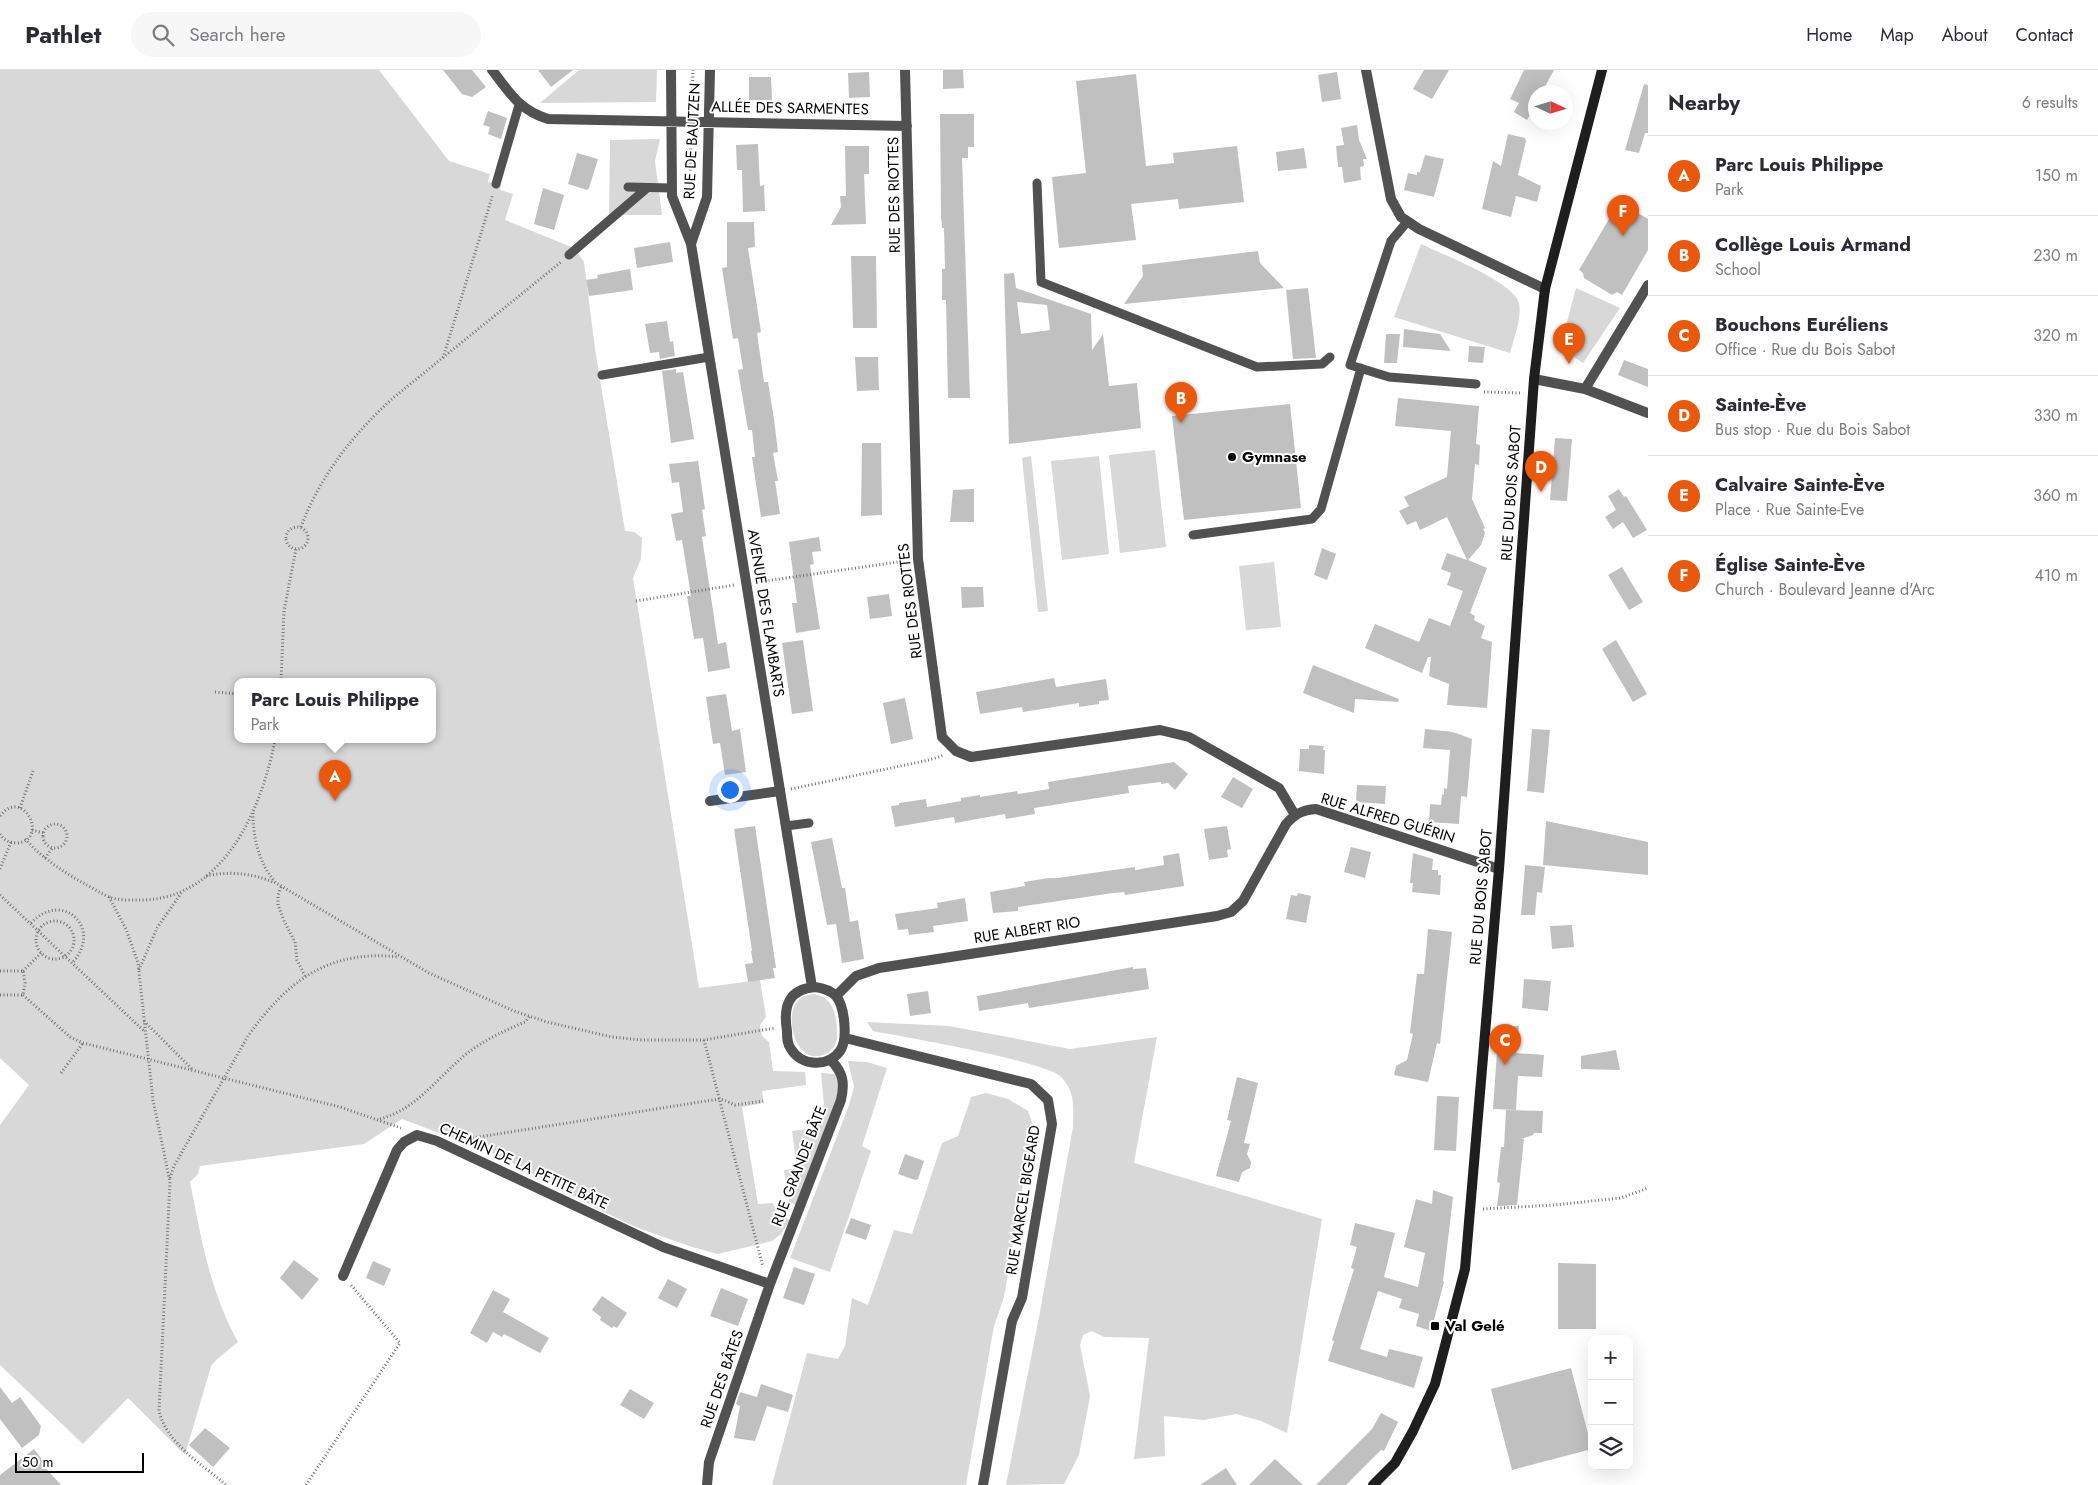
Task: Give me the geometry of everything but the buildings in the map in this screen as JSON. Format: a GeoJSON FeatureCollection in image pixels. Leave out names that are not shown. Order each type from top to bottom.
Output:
{"type":"FeatureCollection","features":[{"type":"Feature","properties":{"kind":"main road","name":"RUE DU BOIS SABOT"},"geometry":{"type":"LineString","coordinates":[[1373,1485],[1395,1462],[1413,1431],[1435,1384],[1465,1270],[1498,868],[1534,379],[1545,289],[1602,70]]}},
{"type":"Feature","properties":{"kind":"street"},"geometry":{"type":"LineString","coordinates":[[492,70],[519,105]]}},
{"type":"Feature","properties":{"kind":"street","name":"RUE DE BAUTZEN"},"geometry":{"type":"LineString","coordinates":[[671,70],[671,188],[672,196],[691,244]]}},
{"type":"Feature","properties":{"kind":"street","name":"RUE DE BAUTZEN"},"geometry":{"type":"LineString","coordinates":[[691,244],[707,196],[710,70]]}},
{"type":"Feature","properties":{"kind":"street","name":"RUE DES RIOTTES"},"geometry":{"type":"LineString","coordinates":[[905,70],[918,559],[942,737],[956,751]]}},
{"type":"Feature","properties":{"kind":"street"},"geometry":{"type":"LineString","coordinates":[[1366,70],[1387,183],[1394,206],[1407,222],[1545,289]]}},
{"type":"Feature","properties":{"kind":"street","name":"ALLÉE DES SARMENTES"},"geometry":{"type":"LineString","coordinates":[[519,105],[538,116],[548,119],[907,126]]}},
{"type":"Feature","properties":{"kind":"street","name":"AVENUE DES FLAMBARTS"},"geometry":{"type":"LineString","coordinates":[[691,244],[812,987]]}},
{"type":"Feature","properties":{"kind":"street"},"geometry":{"type":"LineString","coordinates":[[1585,389],[1648,285]]}},
{"type":"Feature","properties":{"kind":"street"},"geometry":{"type":"LineString","coordinates":[[1534,379],[1585,389],[1648,413]]}},
{"type":"Feature","properties":{"kind":"street"},"geometry":{"type":"LineString","coordinates":[[956,751],[972,757],[1160,730],[1189,737],[1280,788],[1295,815]]}},
{"type":"Feature","properties":{"kind":"street"},"geometry":{"type":"LineString","coordinates":[[710,801],[780,791]]}},
{"type":"Feature","properties":{"kind":"street","name":"RUE ALFRED GUÉRIN"},"geometry":{"type":"LineString","coordinates":[[1295,815],[1304,810],[1316,809],[1498,868]]}},
{"type":"Feature","properties":{"kind":"street","name":"RUE ALBERT RIO"},"geometry":{"type":"LineString","coordinates":[[836,996],[856,976],[879,968],[1217,916],[1231,912],[1242,900],[1286,824],[1295,815]]}},
{"type":"Feature","properties":{"kind":"street"},"geometry":{"type":"LineString","coordinates":[[812,987],[826,989],[836,996],[841,1007],[845,1038],[841,1050],[831,1060],[825,1062],[813,1063],[795,1055],[789,1045],[786,1026],[785,1009],[790,999],[799,991],[812,987]]}},
{"type":"Feature","properties":{"kind":"street","name":"RUE MARCEL BIGEARD"},"geometry":{"type":"LineString","coordinates":[[845,1038],[1031,1084],[1048,1100],[1052,1124],[1051,1134],[1022,1298],[1012,1321],[983,1485]]}},
{"type":"Feature","properties":{"kind":"street","name":"RUE GRANDE BÂTE"},"geometry":{"type":"LineString","coordinates":[[770,1284],[841,1100],[843,1080],[839,1068],[831,1060]]}},
{"type":"Feature","properties":{"kind":"street","name":"CHEMIN DE LA PETITE BÂTE"},"geometry":{"type":"LineString","coordinates":[[343,1276],[397,1150],[404,1142],[417,1135],[438,1141],[663,1247],[770,1284]]}},
{"type":"Feature","properties":{"kind":"street","name":"RUE DES BÂTES"},"geometry":{"type":"LineString","coordinates":[[706,1485],[709,1462],[770,1284]]}},
{"type":"Feature","properties":{"kind":"lane"},"geometry":{"type":"LineString","coordinates":[[496,184],[519,105]]}},
{"type":"Feature","properties":{"kind":"lane"},"geometry":{"type":"LineString","coordinates":[[1037,183],[1041,282],[1257,367],[1322,364],[1330,357]]}},
{"type":"Feature","properties":{"kind":"lane"},"geometry":{"type":"LineString","coordinates":[[628,187],[671,188]]}},
{"type":"Feature","properties":{"kind":"lane"},"geometry":{"type":"LineString","coordinates":[[569,256],[647,188]]}},
{"type":"Feature","properties":{"kind":"lane"},"geometry":{"type":"LineString","coordinates":[[1407,222],[1391,241],[1350,365],[1390,377],[1476,384]]}},
{"type":"Feature","properties":{"kind":"lane"},"geometry":{"type":"LineString","coordinates":[[602,375],[709,357]]}},
{"type":"Feature","properties":{"kind":"lane"},"geometry":{"type":"LineString","coordinates":[[1193,535],[1312,519],[1317,516],[1322,509],[1361,368]]}},
{"type":"Feature","properties":{"kind":"lane"},"geometry":{"type":"LineString","coordinates":[[786,826],[809,823]]}},
{"type":"Feature","properties":{"kind":"path"},"geometry":{"type":"LineString","coordinates":[[441,361],[448,347],[496,184]]}},
{"type":"Feature","properties":{"kind":"path"},"geometry":{"type":"LineString","coordinates":[[301,527],[319,486],[356,435],[393,398],[441,361],[519,294],[569,256]]}},
{"type":"Feature","properties":{"kind":"path"},"geometry":{"type":"LineString","coordinates":[[1476,384],[1483,392],[1533,393]]}},
{"type":"Feature","properties":{"kind":"path"},"geometry":{"type":"LineString","coordinates":[[293,527],[301,527],[308,534],[308,541],[303,547],[296,549],[290,546],[286,536],[293,527]]}},
{"type":"Feature","properties":{"kind":"path"},"geometry":{"type":"LineString","coordinates":[[281,678],[284,611],[296,549]]}},
{"type":"Feature","properties":{"kind":"path"},"geometry":{"type":"LineString","coordinates":[[636,601],[918,559]]}},
{"type":"Feature","properties":{"kind":"path"},"geometry":{"type":"LineString","coordinates":[[216,692],[234,694]]}},
{"type":"Feature","properties":{"kind":"path"},"geometry":{"type":"LineString","coordinates":[[25,839],[45,858],[69,875],[109,897],[147,900],[172,896],[182,892],[205,876],[226,855],[239,838],[253,813],[273,743]]}},
{"type":"Feature","properties":{"kind":"path"},"geometry":{"type":"LineString","coordinates":[[780,791],[929,760],[956,751]]}},
{"type":"Feature","properties":{"kind":"path"},"geometry":{"type":"LineString","coordinates":[[20,809],[33,771]]}},
{"type":"Feature","properties":{"kind":"path"},"geometry":{"type":"LineString","coordinates":[[0,834],[5,840],[20,842],[32,830],[30,816],[20,809],[8,809],[1,813]]}},
{"type":"Feature","properties":{"kind":"path"},"geometry":{"type":"LineString","coordinates":[[253,813],[258,851],[268,872],[281,887],[400,957],[465,990],[530,1016],[612,1037],[642,1040],[704,1040],[786,1026]]}},
{"type":"Feature","properties":{"kind":"path"},"geometry":{"type":"LineString","coordinates":[[44,832],[51,825],[59,825],[65,829],[67,836],[65,843],[53,848],[45,858]]}},
{"type":"Feature","properties":{"kind":"path"},"geometry":{"type":"LineString","coordinates":[[32,830],[44,832]]}},
{"type":"Feature","properties":{"kind":"path"},"geometry":{"type":"LineString","coordinates":[[44,832],[46,842],[53,848]]}},
{"type":"Feature","properties":{"kind":"path"},"geometry":{"type":"LineString","coordinates":[[0,869],[11,842]]}},
{"type":"Feature","properties":{"kind":"path"},"geometry":{"type":"LineString","coordinates":[[205,876],[244,874],[276,883]]}},
{"type":"Feature","properties":{"kind":"path"},"geometry":{"type":"LineString","coordinates":[[281,887],[278,895],[278,905],[295,942],[297,960],[305,976]]}},
{"type":"Feature","properties":{"kind":"path"},"geometry":{"type":"LineString","coordinates":[[139,970],[157,928],[182,892]]}},
{"type":"Feature","properties":{"kind":"path"},"geometry":{"type":"LineString","coordinates":[[0,895],[39,930],[145,1033]]}},
{"type":"Feature","properties":{"kind":"path"},"geometry":{"type":"LineString","coordinates":[[109,897],[126,928],[139,970],[148,1059],[170,1182]]}},
{"type":"Feature","properties":{"kind":"path"},"geometry":{"type":"LineString","coordinates":[[31,923],[43,912],[51,910],[63,910],[74,916],[83,928],[85,940],[81,952],[72,963]]}},
{"type":"Feature","properties":{"kind":"path"},"geometry":{"type":"LineString","coordinates":[[55,921],[67,925],[71,929],[74,941],[73,947],[66,956],[54,959],[41,953],[36,940],[39,930],[49,922],[55,921]]}},
{"type":"Feature","properties":{"kind":"path"},"geometry":{"type":"LineString","coordinates":[[0,971],[23,971],[41,953]]}},
{"type":"Feature","properties":{"kind":"path"},"geometry":{"type":"LineString","coordinates":[[226,1485],[173,1438],[165,1426],[159,1411],[170,1182],[174,1166],[248,1036],[261,1019],[305,976],[344,959],[374,955],[400,957]]}},
{"type":"Feature","properties":{"kind":"path"},"geometry":{"type":"LineString","coordinates":[[23,971],[25,983],[23,995]]}},
{"type":"Feature","properties":{"kind":"path"},"geometry":{"type":"LineString","coordinates":[[0,995],[23,995],[70,1037],[83,1043],[340,1107],[378,1119],[417,1135]]}},
{"type":"Feature","properties":{"kind":"path"},"geometry":{"type":"LineString","coordinates":[[378,1119],[397,1113],[412,1104],[474,1049],[525,1022],[530,1016]]}},
{"type":"Feature","properties":{"kind":"path"},"geometry":{"type":"LineString","coordinates":[[144,1020],[193,1070]]}},
{"type":"Feature","properties":{"kind":"path"},"geometry":{"type":"LineString","coordinates":[[704,1040],[759,1258],[770,1284]]}},
{"type":"Feature","properties":{"kind":"path"},"geometry":{"type":"LineString","coordinates":[[61,1073],[83,1043]]}},
{"type":"Feature","properties":{"kind":"path"},"geometry":{"type":"LineString","coordinates":[[460,1140],[719,1099],[735,1105],[763,1101]]}},
{"type":"Feature","properties":{"kind":"path"},"geometry":{"type":"LineString","coordinates":[[1470,1210],[1554,1205],[1621,1198],[1648,1188]]}},
{"type":"Feature","properties":{"kind":"path"},"geometry":{"type":"LineString","coordinates":[[306,1485],[400,1343],[343,1276]]}},
{"type":"Feature","properties":{"kind":"shaded area"},"geometry":{"type":"Polygon","coordinates":[[[0,70],[379,70],[449,161],[490,174],[488,182],[501,185],[500,190],[513,194],[505,220],[574,248],[584,262],[595,349],[625,531],[634,532],[642,538],[641,559],[633,578],[699,988],[760,980],[766,1017],[760,1025],[762,1036],[769,1042],[773,1071],[805,1072],[806,1085],[762,1091],[764,1103],[742,1107],[758,1204],[773,1203],[777,1213],[790,1220],[781,1234],[772,1241],[718,1254],[638,1228],[602,1211],[498,1155],[402,1119],[364,1144],[200,1166],[198,1174],[190,1182],[198,1223],[213,1284],[228,1323],[238,1342],[211,1366],[185,1455],[128,1398],[83,1444],[0,1365],[0,1125],[29,1085],[0,1058],[0,70]]]}},
{"type":"Feature","properties":{"kind":"shaded area"},"geometry":{"type":"Polygon","coordinates":[[[579,70],[657,70],[656,102],[540,103],[579,70]]]}},
{"type":"Feature","properties":{"kind":"shaded area"},"geometry":{"type":"Polygon","coordinates":[[[660,139],[655,161],[662,215],[609,215],[610,140],[660,139]]]}},
{"type":"Feature","properties":{"kind":"shaded area"},"geometry":{"type":"Polygon","coordinates":[[[1421,244],[1476,269],[1505,286],[1514,295],[1520,309],[1510,353],[1394,317],[1421,244]]]}},
{"type":"Feature","properties":{"kind":"shaded area"},"geometry":{"type":"Polygon","coordinates":[[[1576,288],[1620,308],[1583,363],[1560,348],[1576,288]]]}},
{"type":"Feature","properties":{"kind":"shaded area"},"geometry":{"type":"Polygon","coordinates":[[[1155,450],[1166,547],[1120,553],[1109,455],[1155,450]]]}},
{"type":"Feature","properties":{"kind":"shaded area"},"geometry":{"type":"Polygon","coordinates":[[[1031,456],[1048,611],[1038,612],[1022,458],[1031,456]]]}},
{"type":"Feature","properties":{"kind":"shaded area"},"geometry":{"type":"Polygon","coordinates":[[[1099,456],[1109,554],[1062,560],[1051,461],[1099,456]]]}},
{"type":"Feature","properties":{"kind":"shaded area"},"geometry":{"type":"Polygon","coordinates":[[[1274,562],[1281,627],[1246,630],[1239,566],[1274,562]]]}},
{"type":"Feature","properties":{"kind":"shaded area"},"geometry":{"type":"Polygon","coordinates":[[[812,994],[819,995],[829,1002],[835,1013],[837,1027],[837,1040],[834,1047],[827,1053],[816,1056],[807,1054],[799,1047],[794,1037],[792,1025],[792,1014],[795,1005],[801,998],[812,994]]]}},
{"type":"Feature","properties":{"kind":"shaded area"},"geometry":{"type":"Polygon","coordinates":[[[867,1022],[949,1026],[1070,1049],[1157,1037],[1134,1163],[1322,1219],[1287,1433],[1261,1421],[1236,1414],[1204,1420],[1164,1416],[1165,1456],[1134,1459],[1149,1338],[1104,1337],[1092,1331],[1083,1335],[1080,1345],[1090,1396],[1079,1455],[1064,1484],[1006,1485],[1040,1312],[1073,1127],[1071,1094],[1061,1077],[1050,1071],[1003,1057],[873,1031],[867,1022]]]}},
{"type":"Feature","properties":{"kind":"shaded area"},"geometry":{"type":"Polygon","coordinates":[[[848,1061],[867,1062],[887,1068],[862,1146],[871,1151],[830,1272],[790,1258],[848,1108],[854,1087],[848,1061]]]}},
{"type":"Feature","properties":{"kind":"shaded area"},"geometry":{"type":"Polygon","coordinates":[[[821,1073],[835,1074],[838,1081],[837,1097],[796,1205],[789,1202],[784,1170],[797,1168],[792,1131],[812,1128],[810,1114],[820,1112],[824,1105],[821,1073]]]}},
{"type":"Feature","properties":{"kind":"shaded area"},"geometry":{"type":"Polygon","coordinates":[[[986,1093],[1008,1099],[1028,1111],[1033,1125],[1004,1297],[994,1326],[966,1485],[772,1485],[807,1353],[838,1359],[845,1346],[852,1298],[868,1305],[894,1230],[912,1234],[942,1143],[958,1136],[971,1097],[986,1093]]]}},
{"type":"Feature","properties":{"kind":"place","name":"Église Sainte-Ève"},"geometry":{"type":"Point","coordinates":[1623,236]}},
{"type":"Feature","properties":{"kind":"place","name":"Calvaire Sainte-Ève"},"geometry":{"type":"Point","coordinates":[1569,364]}},
{"type":"Feature","properties":{"kind":"place","name":"Collège Louis Armand"},"geometry":{"type":"Point","coordinates":[1181,423]}},
{"type":"Feature","properties":{"kind":"place","name":"Gymnase"},"geometry":{"type":"Point","coordinates":[1232,457]}},
{"type":"Feature","properties":{"kind":"place","name":"Sainte-Ève"},"geometry":{"type":"Point","coordinates":[1541,492]}},
{"type":"Feature","properties":{"kind":"place","name":"Parc Louis Philippe"},"geometry":{"type":"Point","coordinates":[335,801]}},
{"type":"Feature","properties":{"kind":"place","name":"Bouchons Euréliens"},"geometry":{"type":"Point","coordinates":[1505,1065]}},
{"type":"Feature","properties":{"kind":"place","name":"Val Gelé"},"geometry":{"type":"Point","coordinates":[1435,1326]}}]}
